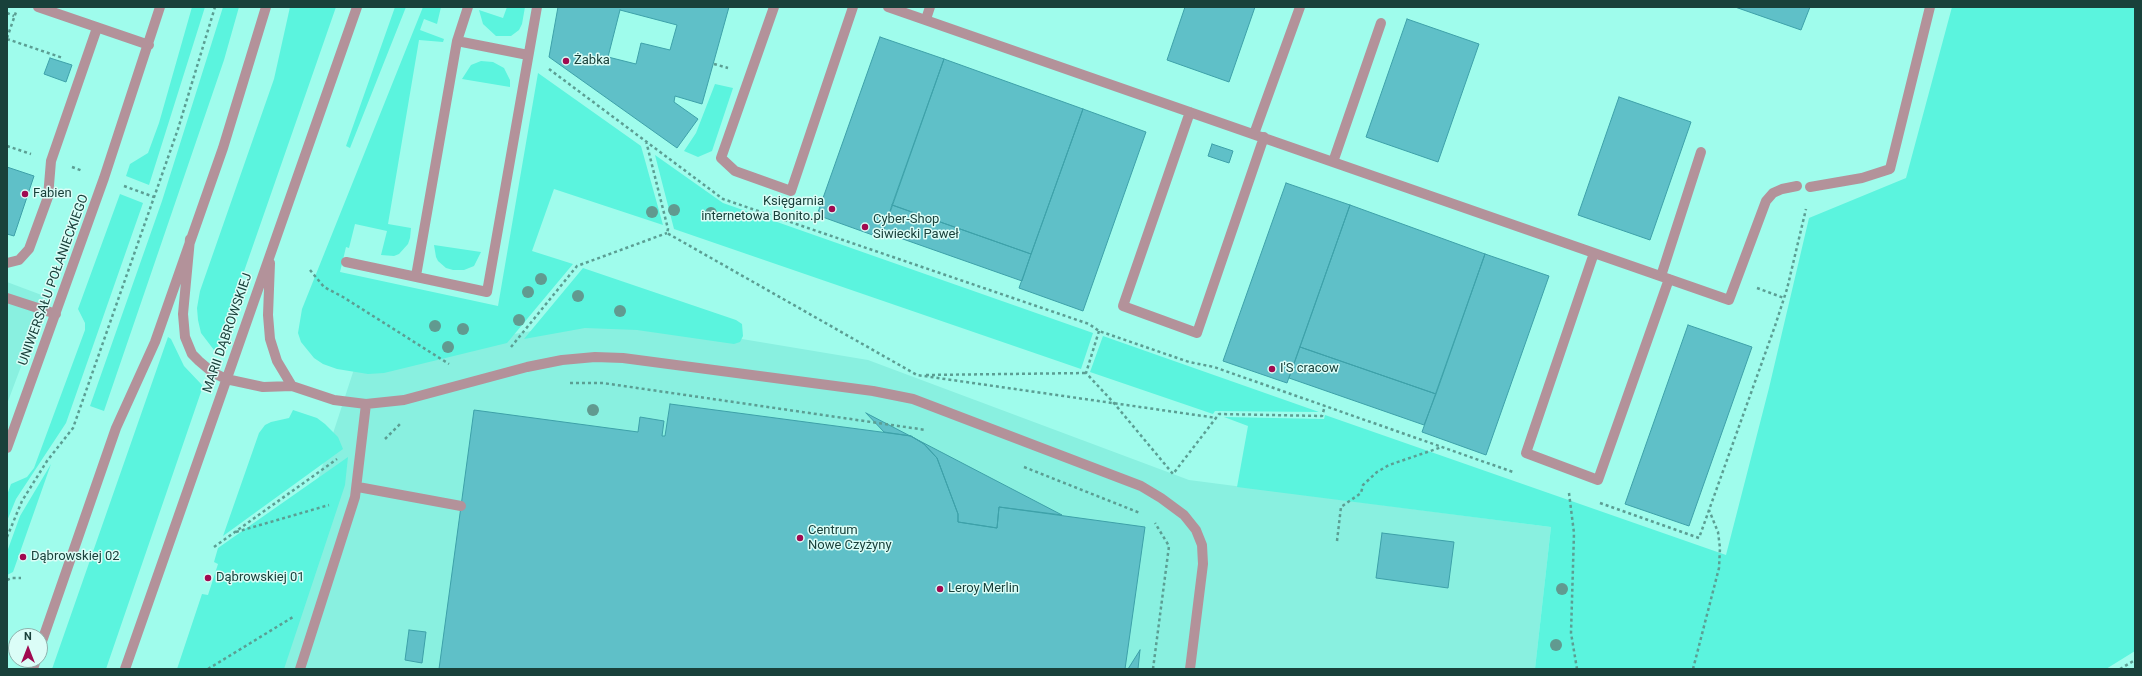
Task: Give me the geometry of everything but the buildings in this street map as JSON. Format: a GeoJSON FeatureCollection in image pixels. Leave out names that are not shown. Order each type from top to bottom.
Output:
{"type":"FeatureCollection","features":[{"type":"Feature","properties":{"kind":"street"},"geometry":{"type":"LineString","coordinates":[[38,7],[150,45]]}},
{"type":"Feature","properties":{"kind":"street","name":"UNIWERSAŁU POŁANIECKIEGO"},"geometry":{"type":"LineString","coordinates":[[7,448],[9,434],[56,314],[150,45],[160,7]]}},
{"type":"Feature","properties":{"kind":"street"},"geometry":{"type":"LineString","coordinates":[[47,628],[116,428],[155,342],[238,100],[266,7]]}},
{"type":"Feature","properties":{"kind":"street","name":"MARII DĄBROWSKIEJ"},"geometry":{"type":"LineString","coordinates":[[125,669],[357,7]]}},
{"type":"Feature","properties":{"kind":"street"},"geometry":{"type":"LineString","coordinates":[[416,276],[457,41],[468,7]]}},
{"type":"Feature","properties":{"kind":"street"},"geometry":{"type":"LineString","coordinates":[[346,262],[487,292],[537,7]]}},
{"type":"Feature","properties":{"kind":"street"},"geometry":{"type":"LineString","coordinates":[[774,7],[721,158],[735,171],[791,191],[853,7]]}},
{"type":"Feature","properties":{"kind":"street"},"geometry":{"type":"LineString","coordinates":[[888,7],[1729,300],[1766,201],[1773,193],[1782,189],[1797,186]]}},
{"type":"Feature","properties":{"kind":"street"},"geometry":{"type":"LineString","coordinates":[[926,20],[930,7]]}},
{"type":"Feature","properties":{"kind":"street"},"geometry":{"type":"LineString","coordinates":[[1254,134],[1300,7]]}},
{"type":"Feature","properties":{"kind":"street"},"geometry":{"type":"LineString","coordinates":[[1810,187],[1862,178],[1890,169],[1930,7]]}},
{"type":"Feature","properties":{"kind":"street"},"geometry":{"type":"LineString","coordinates":[[1333,162],[1381,23]]}},
{"type":"Feature","properties":{"kind":"street"},"geometry":{"type":"LineString","coordinates":[[7,263],[19,260],[29,249],[48,197],[51,161],[98,28]]}},
{"type":"Feature","properties":{"kind":"street"},"geometry":{"type":"LineString","coordinates":[[457,41],[528,55]]}},
{"type":"Feature","properties":{"kind":"street"},"geometry":{"type":"LineString","coordinates":[[1190,112],[1123,306],[1197,333],[1264,137]]}},
{"type":"Feature","properties":{"kind":"street"},"geometry":{"type":"LineString","coordinates":[[1594,253],[1526,453],[1598,480],[1665,278],[1701,152]]}},
{"type":"Feature","properties":{"kind":"street"},"geometry":{"type":"LineString","coordinates":[[190,239],[183,314],[185,337],[190,350],[199,361],[212,372],[226,379],[263,387],[292,386],[334,400],[366,404],[404,400],[527,367],[562,360],[595,356],[623,358],[873,391],[930,404],[1141,486],[1161,498],[1184,515],[1196,530],[1203,554],[1190,669]]}},
{"type":"Feature","properties":{"kind":"street"},"geometry":{"type":"LineString","coordinates":[[271,250],[268,315],[269,334],[277,361],[292,386]]}},
{"type":"Feature","properties":{"kind":"street"},"geometry":{"type":"LineString","coordinates":[[7,298],[56,314]]}},
{"type":"Feature","properties":{"kind":"street"},"geometry":{"type":"LineString","coordinates":[[300,669],[358,487],[366,404]]}},
{"type":"Feature","properties":{"kind":"street"},"geometry":{"type":"LineString","coordinates":[[358,487],[461,506]]}},
{"type":"Feature","properties":{"kind":"path"},"geometry":{"type":"LineString","coordinates":[[18,7],[9,28],[7,38],[84,65]]}},
{"type":"Feature","properties":{"kind":"path"},"geometry":{"type":"LineString","coordinates":[[7,537],[22,501],[47,461],[73,428],[178,129],[215,7]]}},
{"type":"Feature","properties":{"kind":"path"},"geometry":{"type":"LineString","coordinates":[[7,13],[14,16]]}},
{"type":"Feature","properties":{"kind":"path"},"geometry":{"type":"LineString","coordinates":[[545,66],[723,199],[1089,324],[1099,331],[1189,362],[1214,367],[1517,473]]}},
{"type":"Feature","properties":{"kind":"path"},"geometry":{"type":"LineString","coordinates":[[646,141],[668,230],[667,233]]}},
{"type":"Feature","properties":{"kind":"path"},"geometry":{"type":"LineString","coordinates":[[119,184],[154,197]]}},
{"type":"Feature","properties":{"kind":"path"},"geometry":{"type":"LineString","coordinates":[[1598,502],[1698,538],[1784,298],[1806,208],[1814,206]]}},
{"type":"Feature","properties":{"kind":"path"},"geometry":{"type":"LineString","coordinates":[[508,351],[577,266],[667,233],[917,375],[1217,418]]}},
{"type":"Feature","properties":{"kind":"path"},"geometry":{"type":"LineString","coordinates":[[310,270],[324,287],[344,297],[449,364]]}},
{"type":"Feature","properties":{"kind":"path"},"geometry":{"type":"LineString","coordinates":[[1779,296],[1784,298]]}},
{"type":"Feature","properties":{"kind":"path"},"geometry":{"type":"LineString","coordinates":[[1086,373],[1099,331]]}},
{"type":"Feature","properties":{"kind":"path"},"geometry":{"type":"LineString","coordinates":[[917,375],[1086,373],[1113,402],[1173,474],[1219,414],[1322,416],[1325,406]]}},
{"type":"Feature","properties":{"kind":"path"},"geometry":{"type":"LineString","coordinates":[[565,384],[603,384],[930,430]]}},
{"type":"Feature","properties":{"kind":"path"},"geometry":{"type":"LineString","coordinates":[[383,440],[390,432],[406,420]]}},
{"type":"Feature","properties":{"kind":"path"},"geometry":{"type":"LineString","coordinates":[[1337,541],[1341,507],[1361,493],[1364,485],[1377,472],[1389,465],[1442,447]]}},
{"type":"Feature","properties":{"kind":"path"},"geometry":{"type":"LineString","coordinates":[[214,547],[341,456]]}},
{"type":"Feature","properties":{"kind":"path"},"geometry":{"type":"LineString","coordinates":[[1019,465],[1144,515]]}},
{"type":"Feature","properties":{"kind":"path"},"geometry":{"type":"LineString","coordinates":[[1562,489],[1576,494]]}},
{"type":"Feature","properties":{"kind":"path"},"geometry":{"type":"LineString","coordinates":[[1569,492],[1574,533],[1571,633],[1577,669]]}},
{"type":"Feature","properties":{"kind":"path"},"geometry":{"type":"LineString","coordinates":[[234,533],[355,497]]}},
{"type":"Feature","properties":{"kind":"path"},"geometry":{"type":"LineString","coordinates":[[1693,669],[1719,568],[1720,548],[1718,532],[1709,510]]}},
{"type":"Feature","properties":{"kind":"path"},"geometry":{"type":"LineString","coordinates":[[1152,518],[1170,546],[1153,669]]}},
{"type":"Feature","properties":{"kind":"path"},"geometry":{"type":"LineString","coordinates":[[7,580],[12,578],[21,578]]}},
{"type":"Feature","properties":{"kind":"path"},"geometry":{"type":"LineString","coordinates":[[208,669],[323,599]]}},
{"type":"Feature","properties":{"kind":"path"},"geometry":{"type":"LineString","coordinates":[[2120,669],[2135,660]]}},
{"type":"Feature","properties":{"kind":"shaded area"},"geometry":{"type":"Polygon","coordinates":[[[7,282],[47,297],[7,404],[7,282]]]}},
{"type":"Feature","properties":{"kind":"shaded area"},"geometry":{"type":"Polygon","coordinates":[[[586,322],[640,322],[868,360],[1189,480],[1551,527],[1535,669],[256,669],[357,360],[586,322]]]}},
{"type":"Feature","properties":{"kind":"green space"},"geometry":{"type":"Polygon","coordinates":[[[192,7],[205,7],[149,185],[126,176],[130,164],[148,153],[159,123],[192,7]]]}},
{"type":"Feature","properties":{"kind":"green space"},"geometry":{"type":"Polygon","coordinates":[[[223,7],[239,7],[224,60],[104,411],[90,406],[162,201],[223,7]]]}},
{"type":"Feature","properties":{"kind":"green space"},"geometry":{"type":"Polygon","coordinates":[[[290,7],[336,7],[217,349],[214,350],[201,333],[197,308],[200,291],[274,79],[290,7]]]}},
{"type":"Feature","properties":{"kind":"green space"},"geometry":{"type":"Polygon","coordinates":[[[395,7],[406,7],[350,148],[346,146],[395,7]]]}},
{"type":"Feature","properties":{"kind":"green space"},"geometry":{"type":"Polygon","coordinates":[[[423,7],[441,7],[437,24],[424,19],[420,30],[444,39],[443,42],[419,40],[388,224],[411,228],[410,238],[408,244],[399,254],[394,256],[381,255],[387,231],[355,224],[349,248],[346,247],[340,272],[498,306],[538,73],[641,146],[663,225],[554,189],[532,251],[573,264],[507,343],[384,373],[368,374],[337,369],[323,364],[314,358],[301,342],[298,333],[302,309],[423,7]]]}},
{"type":"Feature","properties":{"kind":"green space"},"geometry":{"type":"Polygon","coordinates":[[[507,7],[525,7],[522,24],[519,30],[511,36],[496,36],[483,24],[479,10],[503,18],[507,7]]]}},
{"type":"Feature","properties":{"kind":"green space"},"geometry":{"type":"Polygon","coordinates":[[[1952,7],[2135,7],[2135,651],[2106,669],[1535,669],[1551,527],[1237,487],[1248,426],[1224,417],[1324,419],[1325,415],[1726,555],[1769,388],[1809,218],[1906,178],[1952,7]]]}},
{"type":"Feature","properties":{"kind":"green space"},"geometry":{"type":"Polygon","coordinates":[[[481,61],[493,62],[504,68],[510,80],[510,87],[462,79],[471,65],[481,61]]]}},
{"type":"Feature","properties":{"kind":"green space"},"geometry":{"type":"Polygon","coordinates":[[[715,84],[733,88],[712,151],[698,157],[684,151],[696,133],[715,84]]]}},
{"type":"Feature","properties":{"kind":"green space"},"geometry":{"type":"Polygon","coordinates":[[[655,155],[723,203],[1093,333],[1081,369],[674,229],[655,155]]]}},
{"type":"Feature","properties":{"kind":"green space"},"geometry":{"type":"Polygon","coordinates":[[[120,194],[143,203],[66,423],[16,499],[7,521],[7,495],[11,484],[27,477],[34,468],[85,330],[85,323],[78,309],[120,194]]]}},
{"type":"Feature","properties":{"kind":"green space"},"geometry":{"type":"Polygon","coordinates":[[[434,245],[481,252],[474,266],[464,270],[453,270],[446,268],[438,261],[434,245]]]}},
{"type":"Feature","properties":{"kind":"green space"},"geometry":{"type":"Polygon","coordinates":[[[583,268],[736,320],[742,324],[743,336],[740,342],[734,344],[637,330],[585,328],[524,339],[583,268]]]}},
{"type":"Feature","properties":{"kind":"green space"},"geometry":{"type":"Polygon","coordinates":[[[1103,336],[1319,412],[1215,411],[1213,414],[1090,372],[1103,336]]]}},
{"type":"Feature","properties":{"kind":"green space"},"geometry":{"type":"Polygon","coordinates":[[[168,337],[171,339],[184,366],[202,385],[202,389],[106,669],[52,669],[168,337]]]}},
{"type":"Feature","properties":{"kind":"green space"},"geometry":{"type":"Polygon","coordinates":[[[293,410],[317,418],[325,424],[338,437],[343,449],[223,536],[259,433],[265,425],[271,422],[289,418],[293,410]]]}},
{"type":"Feature","properties":{"kind":"green space"},"geometry":{"type":"Polygon","coordinates":[[[348,457],[345,485],[284,669],[177,669],[202,594],[208,595],[218,564],[214,562],[218,548],[348,457]]]}},
{"type":"Feature","properties":{"kind":"green space"},"geometry":{"type":"Polygon","coordinates":[[[51,464],[13,572],[7,575],[7,552],[20,516],[51,464]]]}},
{"type":"Feature","properties":{"kind":"place","name":"Żabka"},"geometry":{"type":"Point","coordinates":[566,61]}},
{"type":"Feature","properties":{"kind":"place","name":"Fabien"},"geometry":{"type":"Point","coordinates":[25,194]}},
{"type":"Feature","properties":{"kind":"place","name":"Księgarnia internetowa Bonito.pl"},"geometry":{"type":"Point","coordinates":[832,209]}},
{"type":"Feature","properties":{"kind":"place","name":"Cyber-Shop Siwiecki Paweł"},"geometry":{"type":"Point","coordinates":[865,227]}},
{"type":"Feature","properties":{"kind":"place","name":"I'S cracow"},"geometry":{"type":"Point","coordinates":[1272,369]}},
{"type":"Feature","properties":{"kind":"place","name":"Centrum Nowe Czyżyny"},"geometry":{"type":"Point","coordinates":[800,538]}},
{"type":"Feature","properties":{"kind":"place","name":"Dąbrowskiej 02"},"geometry":{"type":"Point","coordinates":[23,557]}},
{"type":"Feature","properties":{"kind":"place","name":"Dąbrowskiej 01"},"geometry":{"type":"Point","coordinates":[208,578]}},
{"type":"Feature","properties":{"kind":"place","name":"Leroy Merlin"},"geometry":{"type":"Point","coordinates":[940,589]}}]}
